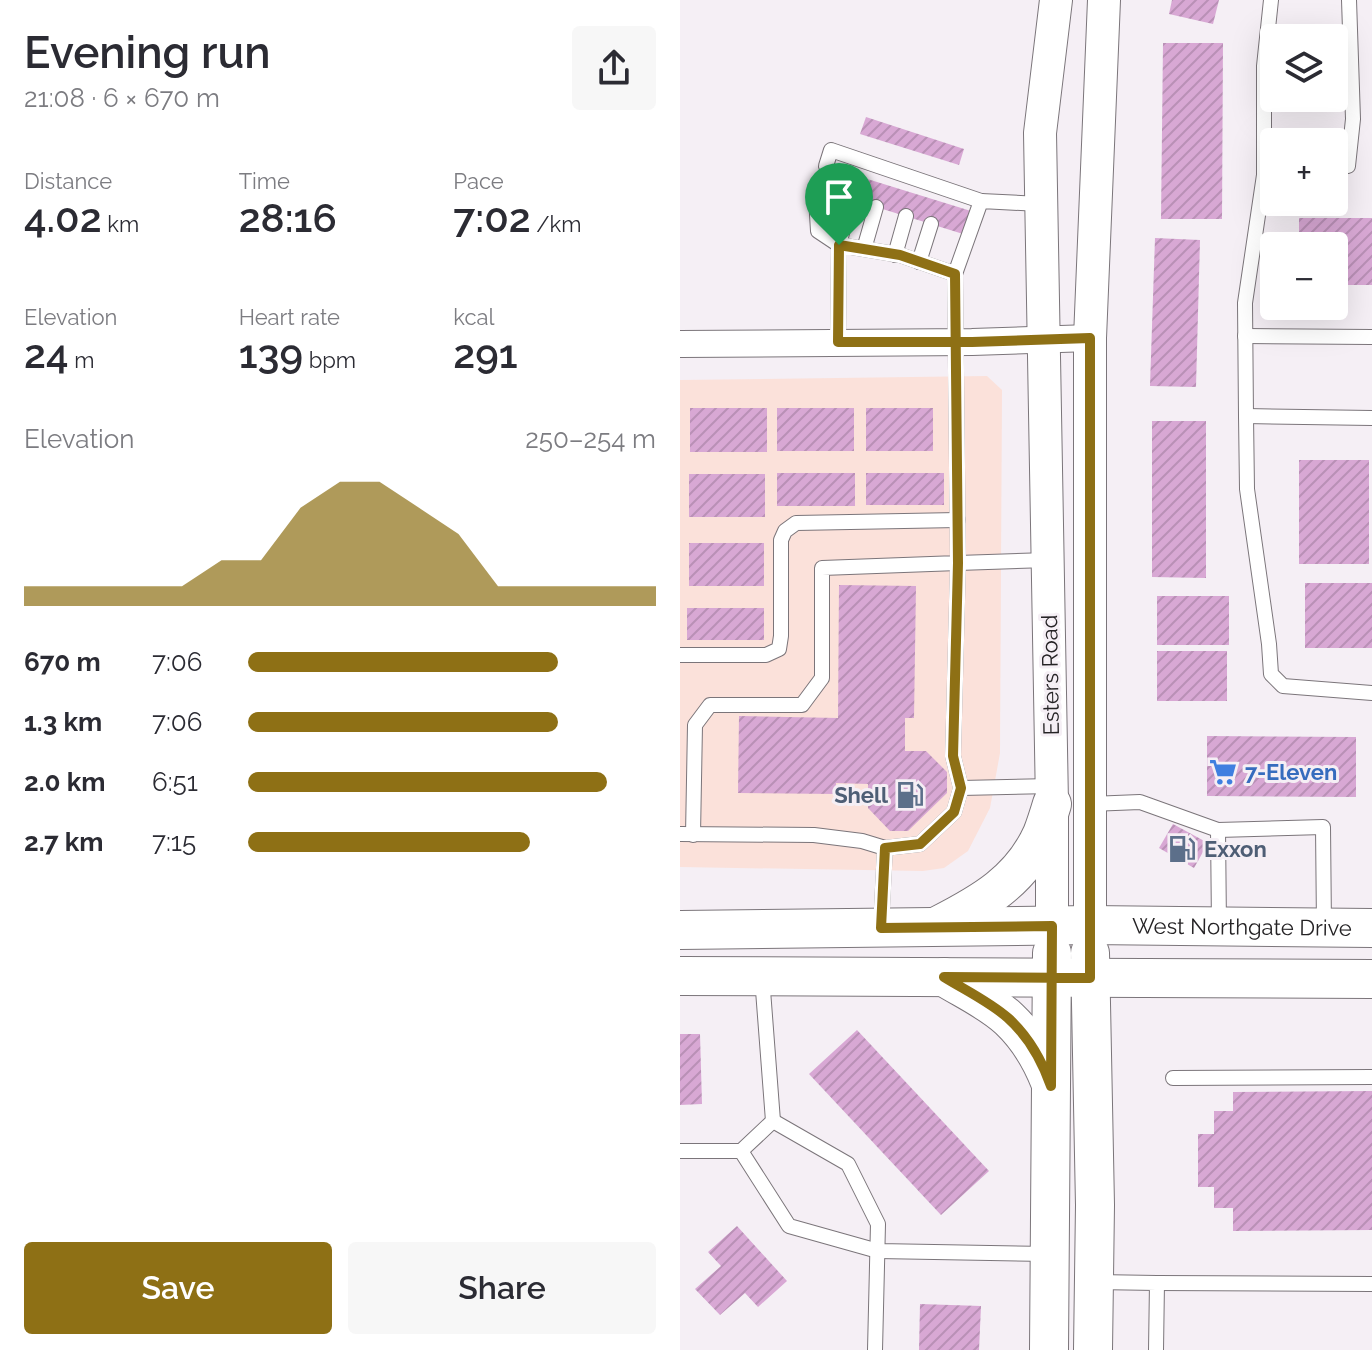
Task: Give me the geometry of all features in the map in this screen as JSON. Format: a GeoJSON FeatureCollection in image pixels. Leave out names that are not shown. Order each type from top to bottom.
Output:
{"type":"FeatureCollection","features":[{"type":"Feature","properties":{"kind":"main road"},"geometry":{"type":"LineString","coordinates":[[935,927],[978,905],[1024,865],[1041,835],[1052,795]]}},
{"type":"Feature","properties":{"kind":"main road","name":"West Northgate Drive"},"geometry":{"type":"LineString","coordinates":[[680,930],[1090,925],[1372,928]]}},
{"type":"Feature","properties":{"kind":"main road","name":"Esters Road"},"geometry":{"type":"LineString","coordinates":[[1090,925],[1095,1205],[1093,1350]]}},
{"type":"Feature","properties":{"kind":"main road","name":"Esters Road"},"geometry":{"type":"LineString","coordinates":[[1049,1350],[1052,926]]}},
{"type":"Feature","properties":{"kind":"main road"},"geometry":{"type":"LineString","coordinates":[[680,976],[1372,979]]}},
{"type":"Feature","properties":{"kind":"main road"},"geometry":{"type":"LineString","coordinates":[[944,977],[1010,1020],[1031,1045],[1051,1086]]}},
{"type":"Feature","properties":{"kind":"street","name":"Esters Road"},"geometry":{"type":"LineString","coordinates":[[1052,926],[1040,133],[1056,0]]}},
{"type":"Feature","properties":{"kind":"street","name":"Esters Road"},"geometry":{"type":"LineString","coordinates":[[1090,925],[1090,338],[1104,0]]}},
{"type":"Feature","properties":{"kind":"street"},"geometry":{"type":"LineString","coordinates":[[680,344],[1090,338]]}},
{"type":"Feature","properties":{"kind":"lane"},"geometry":{"type":"LineString","coordinates":[[1267,128],[1264,66],[1271,0]]}},
{"type":"Feature","properties":{"kind":"lane"},"geometry":{"type":"LineString","coordinates":[[1348,166],[1353,119],[1349,0]]}},
{"type":"Feature","properties":{"kind":"lane"},"geometry":{"type":"LineString","coordinates":[[826,166],[831,150],[860,160],[884,176],[941,195],[1040,204]]}},
{"type":"Feature","properties":{"kind":"lane"},"geometry":{"type":"LineString","coordinates":[[856,175],[860,160]]}},
{"type":"Feature","properties":{"kind":"lane"},"geometry":{"type":"LineString","coordinates":[[819,188],[816,198],[818,231],[839,245],[895,255],[955,274]]}},
{"type":"Feature","properties":{"kind":"lane"},"geometry":{"type":"LineString","coordinates":[[838,342],[839,245],[851,198]]}},
{"type":"Feature","properties":{"kind":"lane"},"geometry":{"type":"LineString","coordinates":[[981,201],[955,274],[958,563],[953,756],[961,788],[954,812],[920,844],[885,848],[862,841],[814,835],[687,834],[695,725],[710,705],[802,705],[822,678],[822,568],[958,563],[1048,560]]}},
{"type":"Feature","properties":{"kind":"lane"},"geometry":{"type":"LineString","coordinates":[[864,249],[876,207]]}},
{"type":"Feature","properties":{"kind":"lane"},"geometry":{"type":"LineString","coordinates":[[895,255],[906,216]]}},
{"type":"Feature","properties":{"kind":"lane"},"geometry":{"type":"LineString","coordinates":[[1261,216],[1245,303],[1247,489],[1271,674],[1283,686],[1372,693]]}},
{"type":"Feature","properties":{"kind":"lane"},"geometry":{"type":"LineString","coordinates":[[919,262],[931,224]]}},
{"type":"Feature","properties":{"kind":"lane"},"geometry":{"type":"LineString","coordinates":[[1245,336],[1372,337]]}},
{"type":"Feature","properties":{"kind":"lane"},"geometry":{"type":"LineString","coordinates":[[1246,416],[1372,418]]}},
{"type":"Feature","properties":{"kind":"lane"},"geometry":{"type":"LineString","coordinates":[[680,655],[766,655],[779,649],[781,540],[785,531],[796,523],[958,520]]}},
{"type":"Feature","properties":{"kind":"lane"},"geometry":{"type":"LineString","coordinates":[[961,788],[1052,795]]}},
{"type":"Feature","properties":{"kind":"lane"},"geometry":{"type":"LineString","coordinates":[[1090,804],[1140,802],[1218,830],[1323,827],[1324,928]]}},
{"type":"Feature","properties":{"kind":"lane"},"geometry":{"type":"LineString","coordinates":[[1218,830],[1219,927]]}},
{"type":"Feature","properties":{"kind":"lane"},"geometry":{"type":"LineString","coordinates":[[881,928],[885,848]]}},
{"type":"Feature","properties":{"kind":"lane"},"geometry":{"type":"LineString","coordinates":[[762,976],[773,1121]]}},
{"type":"Feature","properties":{"kind":"lane"},"geometry":{"type":"LineString","coordinates":[[1173,1078],[1372,1077]]}},
{"type":"Feature","properties":{"kind":"lane"},"geometry":{"type":"LineString","coordinates":[[680,1151],[741,1151],[773,1121]]}},
{"type":"Feature","properties":{"kind":"lane"},"geometry":{"type":"LineString","coordinates":[[773,1121],[848,1164],[878,1224],[875,1350]]}},
{"type":"Feature","properties":{"kind":"lane"},"geometry":{"type":"LineString","coordinates":[[741,1151],[789,1226],[878,1251],[1050,1254]]}},
{"type":"Feature","properties":{"kind":"lane"},"geometry":{"type":"LineString","coordinates":[[1094,1282],[1372,1284]]}},
{"type":"Feature","properties":{"kind":"lane"},"geometry":{"type":"LineString","coordinates":[[1156,1350],[1157,1283]]}},
{"type":"Feature","properties":{"kind":"shaded area"},"geometry":{"type":"Polygon","coordinates":[[[987,376],[1002,390],[1000,753],[990,808],[968,851],[944,868],[923,871],[680,867],[680,380],[987,376]]]}},
{"type":"Feature","properties":{"kind":"building"},"geometry":{"type":"Polygon","coordinates":[[[1172,0],[1219,0],[1213,24],[1169,14],[1172,0]]]}},
{"type":"Feature","properties":{"kind":"building"},"geometry":{"type":"Polygon","coordinates":[[[1163,43],[1223,43],[1222,219],[1161,219],[1163,43]]]}},
{"type":"Feature","properties":{"kind":"building"},"geometry":{"type":"Polygon","coordinates":[[[866,117],[964,149],[959,165],[860,134],[866,117]]]}},
{"type":"Feature","properties":{"kind":"building"},"geometry":{"type":"Polygon","coordinates":[[[822,165],[971,211],[963,234],[815,188],[822,165]]]}},
{"type":"Feature","properties":{"kind":"building"},"geometry":{"type":"Polygon","coordinates":[[[1299,218],[1372,218],[1372,285],[1348,285],[1348,232],[1299,232],[1299,218]]]}},
{"type":"Feature","properties":{"kind":"building"},"geometry":{"type":"Polygon","coordinates":[[[1155,238],[1200,240],[1196,387],[1150,386],[1155,238]]]}},
{"type":"Feature","properties":{"kind":"building"},"geometry":{"type":"Polygon","coordinates":[[[690,408],[767,408],[767,452],[690,452],[690,408]]]}},
{"type":"Feature","properties":{"kind":"building"},"geometry":{"type":"Polygon","coordinates":[[[777,408],[854,408],[854,451],[777,451],[777,408]]]}},
{"type":"Feature","properties":{"kind":"building"},"geometry":{"type":"Polygon","coordinates":[[[866,408],[933,408],[933,451],[866,451],[866,408]]]}},
{"type":"Feature","properties":{"kind":"building"},"geometry":{"type":"Polygon","coordinates":[[[1152,421],[1206,421],[1206,578],[1152,577],[1152,421]]]}},
{"type":"Feature","properties":{"kind":"building"},"geometry":{"type":"Polygon","coordinates":[[[1299,460],[1369,460],[1369,564],[1299,564],[1299,460]]]}},
{"type":"Feature","properties":{"kind":"building"},"geometry":{"type":"Polygon","coordinates":[[[777,473],[855,473],[855,506],[777,506],[777,473]]]}},
{"type":"Feature","properties":{"kind":"building"},"geometry":{"type":"Polygon","coordinates":[[[866,473],[944,473],[944,505],[866,505],[866,473]]]}},
{"type":"Feature","properties":{"kind":"building"},"geometry":{"type":"Polygon","coordinates":[[[689,474],[765,474],[765,517],[689,517],[689,474]]]}},
{"type":"Feature","properties":{"kind":"building"},"geometry":{"type":"Polygon","coordinates":[[[689,543],[764,543],[764,586],[689,586],[689,543]]]}},
{"type":"Feature","properties":{"kind":"building"},"geometry":{"type":"Polygon","coordinates":[[[1305,583],[1372,583],[1372,648],[1305,648],[1305,583]]]}},
{"type":"Feature","properties":{"kind":"building"},"geometry":{"type":"Polygon","coordinates":[[[839,585],[916,586],[914,718],[905,718],[905,751],[926,751],[947,772],[947,793],[908,831],[890,831],[868,808],[868,784],[836,783],[836,794],[738,793],[739,716],[838,718],[839,585]]]}},
{"type":"Feature","properties":{"kind":"building"},"geometry":{"type":"Polygon","coordinates":[[[1157,596],[1229,596],[1229,645],[1157,645],[1157,596]]]}},
{"type":"Feature","properties":{"kind":"building"},"geometry":{"type":"Polygon","coordinates":[[[687,608],[764,608],[764,640],[687,640],[687,608]]]}},
{"type":"Feature","properties":{"kind":"building"},"geometry":{"type":"Polygon","coordinates":[[[1157,651],[1227,651],[1227,701],[1157,701],[1157,651]]]}},
{"type":"Feature","properties":{"kind":"building"},"geometry":{"type":"Polygon","coordinates":[[[1207,736],[1356,737],[1356,797],[1207,796],[1207,736]]]}},
{"type":"Feature","properties":{"kind":"building"},"geometry":{"type":"Polygon","coordinates":[[[1173,824],[1208,843],[1194,868],[1159,848],[1173,824]]]}},
{"type":"Feature","properties":{"kind":"building"},"geometry":{"type":"Polygon","coordinates":[[[857,1030],[989,1171],[941,1215],[809,1074],[857,1030]]]}},
{"type":"Feature","properties":{"kind":"building"},"geometry":{"type":"Polygon","coordinates":[[[680,1034],[700,1034],[702,1104],[680,1105],[680,1034]]]}},
{"type":"Feature","properties":{"kind":"building"},"geometry":{"type":"Polygon","coordinates":[[[1372,1091],[1372,1230],[1233,1231],[1233,1208],[1214,1208],[1214,1187],[1198,1187],[1198,1134],[1214,1134],[1214,1111],[1233,1111],[1233,1092],[1372,1091]]]}},
{"type":"Feature","properties":{"kind":"building"},"geometry":{"type":"Polygon","coordinates":[[[737,1226],[787,1281],[758,1307],[745,1293],[720,1315],[695,1289],[721,1266],[708,1252],[737,1226]]]}},
{"type":"Feature","properties":{"kind":"building"},"geometry":{"type":"Polygon","coordinates":[[[920,1304],[981,1306],[979,1350],[919,1350],[920,1304]]]}},
{"type":"Feature","properties":{"kind":"place","name":"7-Eleven"},"geometry":{"type":"Point","coordinates":[1223,772]}},
{"type":"Feature","properties":{"kind":"place","name":"Shell"},"geometry":{"type":"Point","coordinates":[910,795]}},
{"type":"Feature","properties":{"kind":"place","name":"Exxon"},"geometry":{"type":"Point","coordinates":[1182,849]}},
{"type":"Feature","properties":{"kind":"route"},"geometry":{"type":"LineString","coordinates":[[839,245],[838,342],[957,342],[972,342],[1090,338],[1090,978],[1052,979],[944,977],[1010,1020],[1031,1045],[1051,1086],[1052,979],[1052,926],[881,928],[885,848],[920,844],[954,812],[961,788],[953,756],[958,563],[957,342],[955,274],[900,255],[839,245]]}}]}
